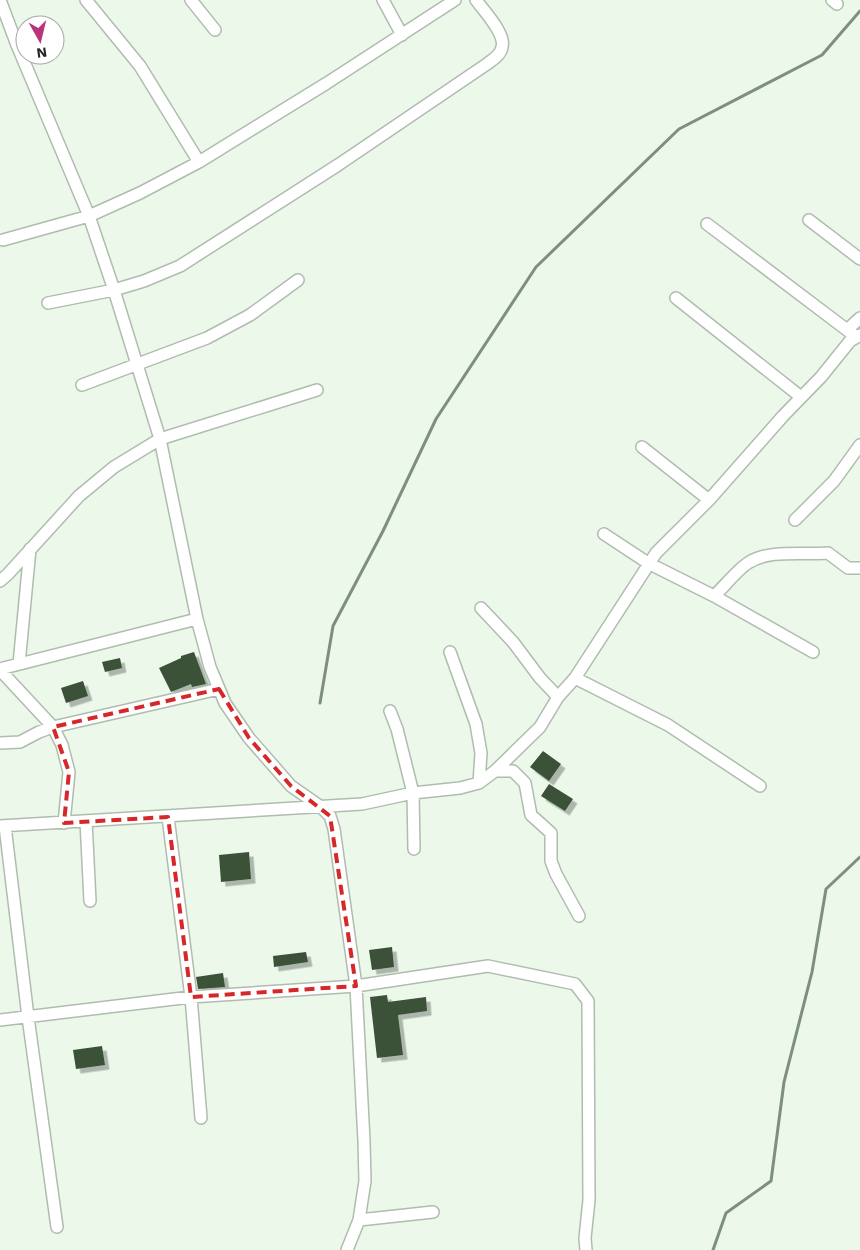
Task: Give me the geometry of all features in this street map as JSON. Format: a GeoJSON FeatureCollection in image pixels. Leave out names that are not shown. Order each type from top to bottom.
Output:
{"type":"FeatureCollection","features":[{"type":"Feature","properties":{"kind":"street"},"geometry":{"type":"LineString","coordinates":[[0,0],[16,46],[89,216],[114,290],[160,440],[197,618],[210,667],[225,703],[255,745],[291,786],[330,816],[334,829],[356,986],[365,1181],[359,1220],[347,1250]]}},
{"type":"Feature","properties":{"kind":"street"},"geometry":{"type":"LineString","coordinates":[[86,0],[140,66],[199,162]]}},
{"type":"Feature","properties":{"kind":"street"},"geometry":{"type":"LineString","coordinates":[[191,0],[215,30]]}},
{"type":"Feature","properties":{"kind":"street"},"geometry":{"type":"LineString","coordinates":[[383,0],[402,35]]}},
{"type":"Feature","properties":{"kind":"street"},"geometry":{"type":"LineString","coordinates":[[3,240],[89,216],[140,193],[199,162],[455,0]]}},
{"type":"Feature","properties":{"kind":"street"},"geometry":{"type":"LineString","coordinates":[[48,303],[114,290],[144,281],[180,266],[338,165],[497,57],[502,47],[502,36],[476,0]]}},
{"type":"Feature","properties":{"kind":"street"},"geometry":{"type":"LineString","coordinates":[[809,220],[860,259]]}},
{"type":"Feature","properties":{"kind":"street"},"geometry":{"type":"LineString","coordinates":[[707,224],[854,334]]}},
{"type":"Feature","properties":{"kind":"street"},"geometry":{"type":"LineString","coordinates":[[82,386],[207,338],[250,315],[298,280]]}},
{"type":"Feature","properties":{"kind":"street"},"geometry":{"type":"LineString","coordinates":[[676,298],[801,397]]}},
{"type":"Feature","properties":{"kind":"street"},"geometry":{"type":"LineString","coordinates":[[57,1227],[2,826],[362,804],[413,793],[460,788],[479,783],[495,771],[540,727],[558,697],[575,678],[648,563],[709,500],[783,416],[821,377],[850,341],[860,318]]}},
{"type":"Feature","properties":{"kind":"street"},"geometry":{"type":"LineString","coordinates":[[0,581],[79,496],[114,467],[160,440],[317,390]]}},
{"type":"Feature","properties":{"kind":"street"},"geometry":{"type":"LineString","coordinates":[[795,520],[834,481],[860,445]]}},
{"type":"Feature","properties":{"kind":"street"},"geometry":{"type":"LineString","coordinates":[[642,448],[709,500]]}},
{"type":"Feature","properties":{"kind":"street"},"geometry":{"type":"LineString","coordinates":[[604,534],[648,563],[714,596],[813,652]]}},
{"type":"Feature","properties":{"kind":"street"},"geometry":{"type":"LineString","coordinates":[[19,664],[30,550]]}},
{"type":"Feature","properties":{"kind":"street"},"geometry":{"type":"LineString","coordinates":[[714,596],[747,563],[768,555],[828,553],[848,568],[860,568]]}},
{"type":"Feature","properties":{"kind":"street"},"geometry":{"type":"LineString","coordinates":[[481,608],[513,642],[540,678],[558,697]]}},
{"type":"Feature","properties":{"kind":"street"},"geometry":{"type":"LineString","coordinates":[[64,823],[69,772],[62,745],[54,727],[0,670],[197,618]]}},
{"type":"Feature","properties":{"kind":"street"},"geometry":{"type":"LineString","coordinates":[[450,652],[476,724],[481,753],[479,783]]}},
{"type":"Feature","properties":{"kind":"street"},"geometry":{"type":"LineString","coordinates":[[575,678],[668,725],[760,786]]}},
{"type":"Feature","properties":{"kind":"street"},"geometry":{"type":"LineString","coordinates":[[0,743],[20,742],[54,727],[219,689]]}},
{"type":"Feature","properties":{"kind":"street"},"geometry":{"type":"LineString","coordinates":[[390,711],[397,729],[413,793],[414,849]]}},
{"type":"Feature","properties":{"kind":"street"},"geometry":{"type":"LineString","coordinates":[[495,771],[514,771],[525,784],[531,815],[550,833],[552,861],[556,874],[579,916]]}},
{"type":"Feature","properties":{"kind":"street"},"geometry":{"type":"LineString","coordinates":[[168,817],[191,997],[201,1118]]}},
{"type":"Feature","properties":{"kind":"street"},"geometry":{"type":"LineString","coordinates":[[86,821],[90,901]]}},
{"type":"Feature","properties":{"kind":"street"},"geometry":{"type":"LineString","coordinates":[[0,1020],[191,997],[356,986],[488,966],[575,984],[588,1001],[589,1200],[585,1238],[586,1250]]}},
{"type":"Feature","properties":{"kind":"street"},"geometry":{"type":"LineString","coordinates":[[359,1220],[433,1212]]}},
{"type":"Feature","properties":{"kind":"highlighted area"},"geometry":{"type":"Polygon","coordinates":[[[219,689],[249,738],[291,786],[330,816],[356,986],[191,997],[168,817],[64,823],[69,772],[53,727],[219,689]]]}},
{"type":"Feature","properties":{"kind":"building"},"geometry":{"type":"Polygon","coordinates":[[[194,652],[206,684],[192,687],[191,684],[171,692],[159,668],[181,658],[181,656],[194,652]]]}},
{"type":"Feature","properties":{"kind":"building"},"geometry":{"type":"Polygon","coordinates":[[[120,658],[122,668],[105,672],[102,662],[120,658]]]}},
{"type":"Feature","properties":{"kind":"building"},"geometry":{"type":"Polygon","coordinates":[[[83,681],[88,696],[66,703],[61,688],[83,681]]]}},
{"type":"Feature","properties":{"kind":"building"},"geometry":{"type":"Polygon","coordinates":[[[543,751],[561,764],[549,781],[530,767],[543,751]]]}},
{"type":"Feature","properties":{"kind":"building"},"geometry":{"type":"Polygon","coordinates":[[[549,784],[573,799],[565,811],[541,796],[549,784]]]}},
{"type":"Feature","properties":{"kind":"building"},"geometry":{"type":"Polygon","coordinates":[[[249,852],[251,879],[221,882],[219,855],[249,852]]]}},
{"type":"Feature","properties":{"kind":"building"},"geometry":{"type":"Polygon","coordinates":[[[392,947],[394,967],[372,970],[369,950],[392,947]]]}},
{"type":"Feature","properties":{"kind":"building"},"geometry":{"type":"Polygon","coordinates":[[[306,952],[308,962],[274,967],[273,956],[306,952]]]}},
{"type":"Feature","properties":{"kind":"building"},"geometry":{"type":"Polygon","coordinates":[[[223,973],[225,987],[198,989],[196,977],[223,973]]]}},
{"type":"Feature","properties":{"kind":"building"},"geometry":{"type":"Polygon","coordinates":[[[387,995],[388,1002],[426,997],[427,1011],[398,1015],[403,1055],[377,1058],[370,997],[387,995]]]}},
{"type":"Feature","properties":{"kind":"building"},"geometry":{"type":"Polygon","coordinates":[[[102,1046],[105,1065],[76,1069],[73,1050],[102,1046]]]}},
{"type":"Feature","properties":{"kind":"waterway"},"geometry":{"type":"LineString","coordinates":[[320,703],[333,626],[383,531],[436,419],[536,267],[679,129],[822,55],[860,11]]}},
{"type":"Feature","properties":{"kind":"waterway"},"geometry":{"type":"LineString","coordinates":[[713,1250],[726,1213],[771,1181],[784,1082],[812,972],[826,889],[860,857]]}}]}
